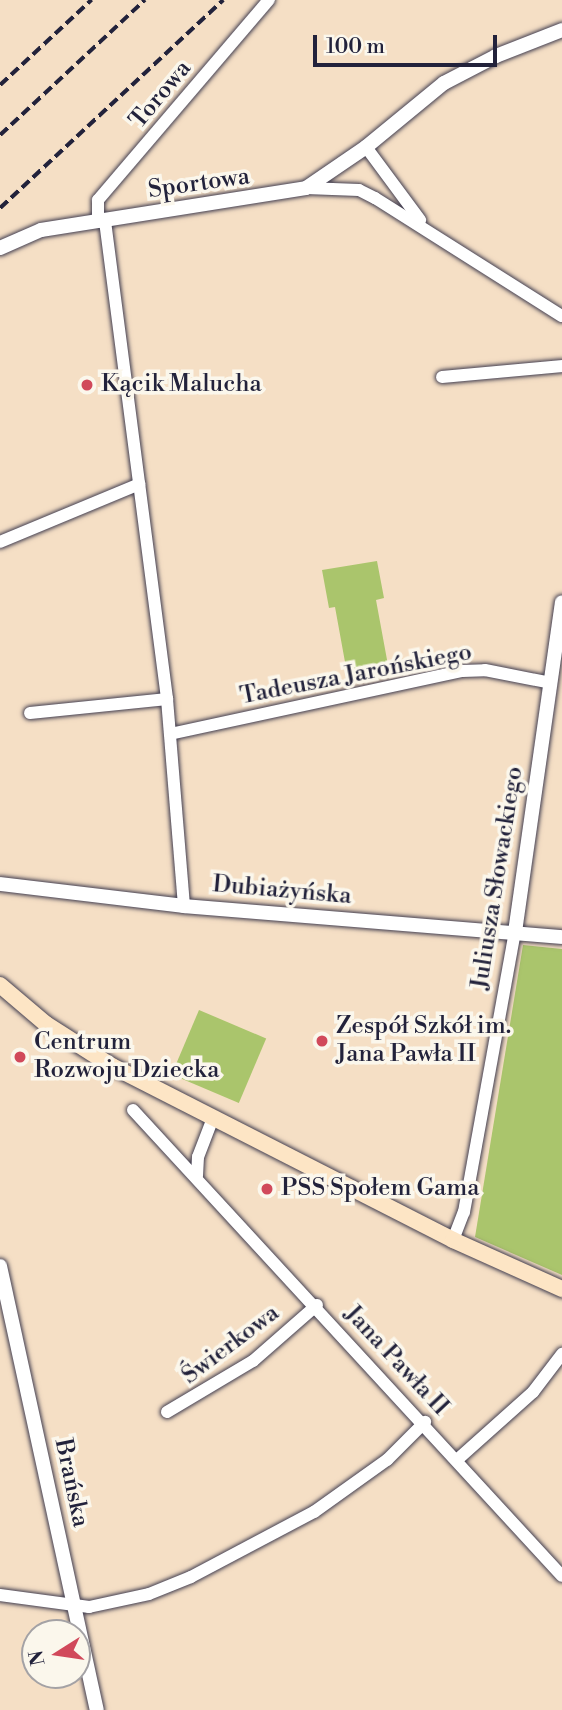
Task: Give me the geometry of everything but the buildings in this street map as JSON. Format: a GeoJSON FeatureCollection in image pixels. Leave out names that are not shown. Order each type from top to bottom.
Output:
{"type":"FeatureCollection","features":[{"type":"Feature","properties":{"kind":"main road"},"geometry":{"type":"LineString","coordinates":[[0,985],[78,1046],[212,1120],[453,1240],[562,1289]]}},
{"type":"Feature","properties":{"kind":"street","name":"Torowa"},"geometry":{"type":"LineString","coordinates":[[101,221],[99,200],[269,0]]}},
{"type":"Feature","properties":{"kind":"street"},"geometry":{"type":"LineString","coordinates":[[366,147],[461,73],[562,30]]}},
{"type":"Feature","properties":{"kind":"street","name":"Sportowa"},"geometry":{"type":"LineString","coordinates":[[306,188],[366,147],[422,223]]}},
{"type":"Feature","properties":{"kind":"street","name":"Sportowa"},"geometry":{"type":"LineString","coordinates":[[0,248],[41,230],[306,188],[359,190],[422,223],[562,316]]}},
{"type":"Feature","properties":{"kind":"street"},"geometry":{"type":"LineString","coordinates":[[101,221],[167,699],[184,906]]}},
{"type":"Feature","properties":{"kind":"street"},"geometry":{"type":"LineString","coordinates":[[442,377],[562,366]]}},
{"type":"Feature","properties":{"kind":"street"},"geometry":{"type":"LineString","coordinates":[[0,542],[139,484]]}},
{"type":"Feature","properties":{"kind":"street","name":"Juliusza Słowackiego"},"geometry":{"type":"LineString","coordinates":[[453,1240],[464,1212],[515,932],[560,632],[562,602]]}},
{"type":"Feature","properties":{"kind":"street","name":"Tadeusza Jarońskiego"},"geometry":{"type":"LineString","coordinates":[[170,734],[462,671],[485,670],[551,683]]}},
{"type":"Feature","properties":{"kind":"street"},"geometry":{"type":"LineString","coordinates":[[30,713],[167,699]]}},
{"type":"Feature","properties":{"kind":"street","name":"Dubiażyńska"},"geometry":{"type":"LineString","coordinates":[[0,884],[184,906],[562,937]]}},
{"type":"Feature","properties":{"kind":"street","name":"Jana Pawła II"},"geometry":{"type":"LineString","coordinates":[[133,1111],[317,1305],[562,1576]]}},
{"type":"Feature","properties":{"kind":"street"},"geometry":{"type":"LineString","coordinates":[[197,1176],[198,1157],[212,1120]]}},
{"type":"Feature","properties":{"kind":"street","name":"Brańska"},"geometry":{"type":"LineString","coordinates":[[0,1266],[97,1710]]}},
{"type":"Feature","properties":{"kind":"street","name":"Świerkowa"},"geometry":{"type":"LineString","coordinates":[[167,1412],[253,1361],[317,1305]]}},
{"type":"Feature","properties":{"kind":"street"},"geometry":{"type":"LineString","coordinates":[[458,1459],[533,1392],[562,1354]]}},
{"type":"Feature","properties":{"kind":"street"},"geometry":{"type":"LineString","coordinates":[[0,1595],[89,1607],[149,1594],[273,1537],[387,1460],[425,1423]]}},
{"type":"Feature","properties":{"kind":"green space"},"geometry":{"type":"Polygon","coordinates":[[[377,561],[384,598],[376,600],[390,676],[349,684],[335,607],[329,608],[322,570],[377,561]]]}},
{"type":"Feature","properties":{"kind":"green space"},"geometry":{"type":"Polygon","coordinates":[[[523,945],[562,949],[562,1275],[475,1237],[523,945]]]}},
{"type":"Feature","properties":{"kind":"green space"},"geometry":{"type":"Polygon","coordinates":[[[199,1010],[266,1039],[239,1103],[172,1074],[199,1010]]]}},
{"type":"Feature","properties":{"kind":"railway"},"geometry":{"type":"LineString","coordinates":[[0,85],[91,0]]}},
{"type":"Feature","properties":{"kind":"railway"},"geometry":{"type":"LineString","coordinates":[[0,135],[145,0]]}},
{"type":"Feature","properties":{"kind":"railway"},"geometry":{"type":"LineString","coordinates":[[0,208],[223,0]]}},
{"type":"Feature","properties":{"kind":"place","name":"Kącik Malucha"},"geometry":{"type":"Point","coordinates":[87,385]}},
{"type":"Feature","properties":{"kind":"place","name":"Zespół Szkół im. Jana Pawła II"},"geometry":{"type":"Point","coordinates":[322,1041]}},
{"type":"Feature","properties":{"kind":"place","name":"Centrum Rozwoju Dziecka"},"geometry":{"type":"Point","coordinates":[20,1057]}},
{"type":"Feature","properties":{"kind":"place","name":"PSS Społem Gama"},"geometry":{"type":"Point","coordinates":[267,1189]}}]}
